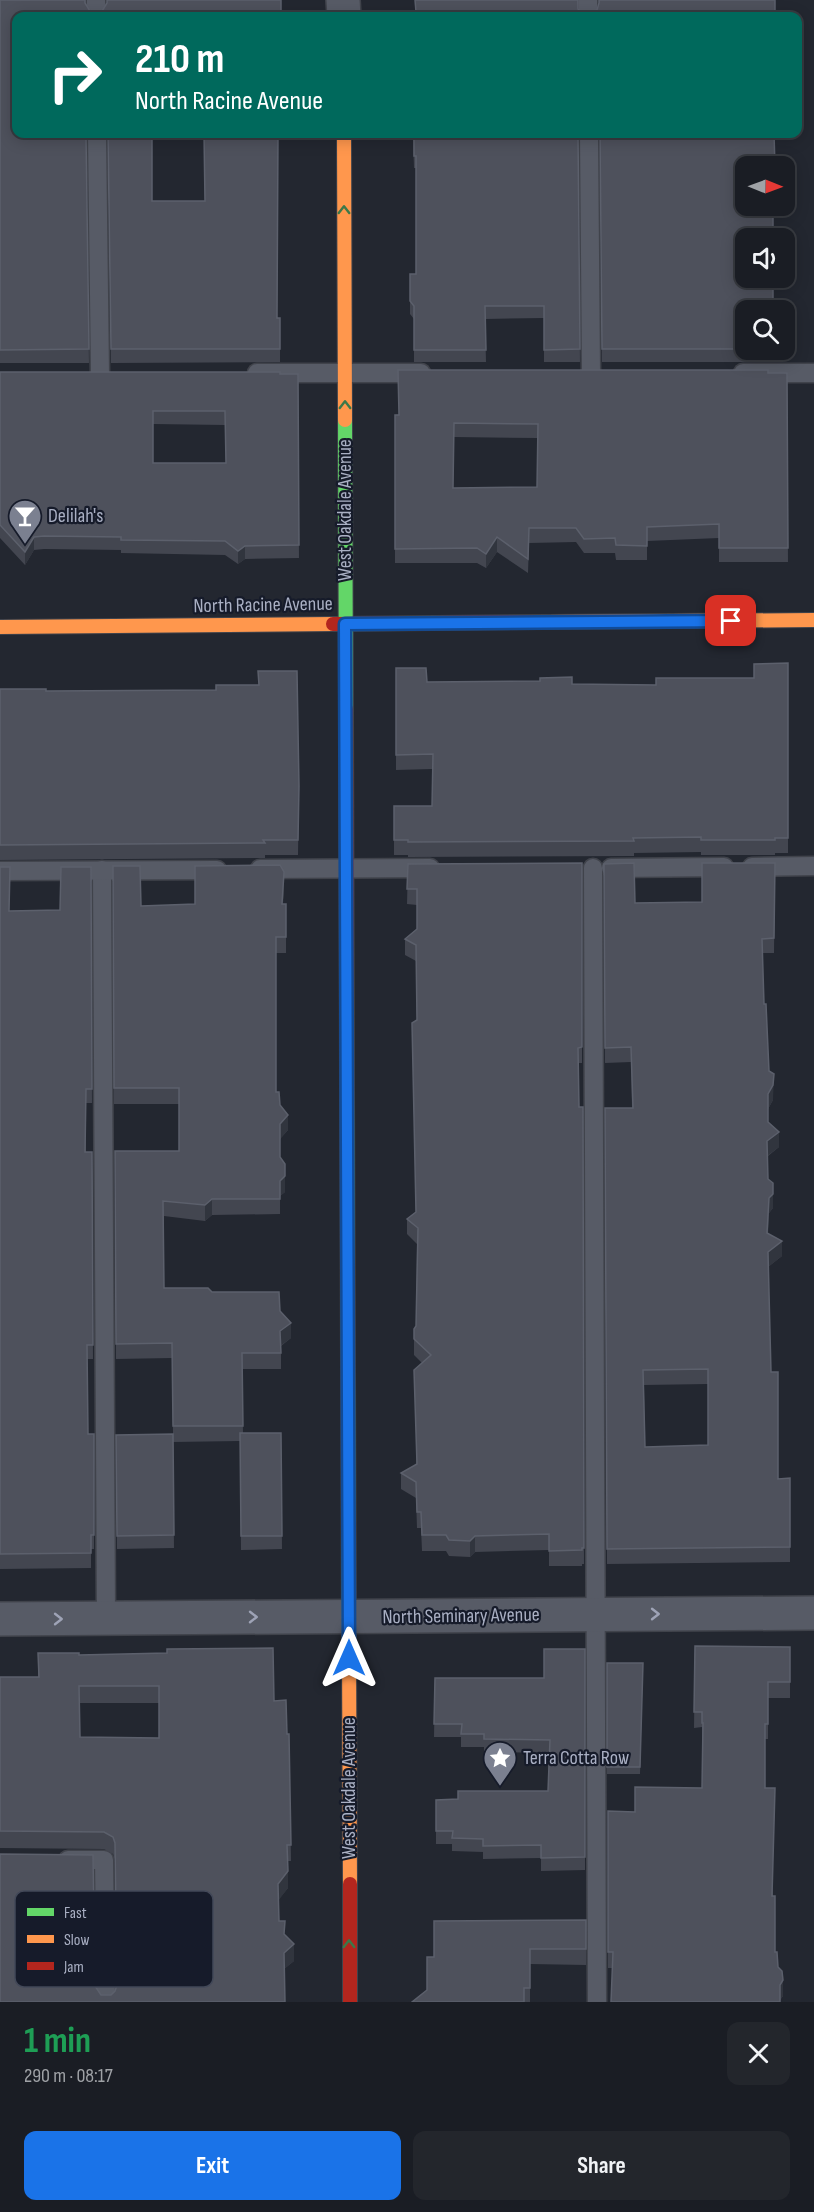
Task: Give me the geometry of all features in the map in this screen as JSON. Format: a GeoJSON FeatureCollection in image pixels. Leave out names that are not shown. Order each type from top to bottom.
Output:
{"type":"FeatureCollection","features":[{"type":"Feature","properties":{"kind":"street","name":"West Oakdale Avenue"},"geometry":{"type":"LineString","coordinates":[[344,138],[350,2002]]}},
{"type":"Feature","properties":{"kind":"street","name":"North Racine Avenue"},"geometry":{"type":"LineString","coordinates":[[0,627],[814,620]]}},
{"type":"Feature","properties":{"kind":"street","name":"North Seminary Avenue"},"geometry":{"type":"LineString","coordinates":[[0,1619],[814,1613]]}},
{"type":"Feature","properties":{"kind":"lane"},"geometry":{"type":"LineString","coordinates":[[78,374],[106,374],[97,138]]}},
{"type":"Feature","properties":{"kind":"lane"},"geometry":{"type":"LineString","coordinates":[[568,373],[597,373],[589,138]]}},
{"type":"Feature","properties":{"kind":"lane"},"geometry":{"type":"LineString","coordinates":[[237,373],[438,373]]}},
{"type":"Feature","properties":{"kind":"lane"},"geometry":{"type":"LineString","coordinates":[[729,373],[814,373]]}},
{"type":"Feature","properties":{"kind":"lane"},"geometry":{"type":"LineString","coordinates":[[597,2002],[597,1615],[587,868],[814,866]]}},
{"type":"Feature","properties":{"kind":"lane"},"geometry":{"type":"LineString","coordinates":[[0,871],[452,868]]}},
{"type":"Feature","properties":{"kind":"lane"},"geometry":{"type":"LineString","coordinates":[[102,870],[106,1618]]}},
{"type":"Feature","properties":{"kind":"lane"},"geometry":{"type":"LineString","coordinates":[[46,1860],[105,1860],[105,1891]]}},
{"type":"Feature","properties":{"kind":"lane"},"geometry":{"type":"LineString","coordinates":[[106,1987],[106,2002]]}},
{"type":"Feature","properties":{"kind":"building"},"geometry":{"type":"Polygon","coordinates":[[[0,0],[85,0],[90,12],[12,12],[12,138],[86,138],[89,349],[0,350],[0,0]]]}},
{"type":"Feature","properties":{"kind":"building"},"geometry":{"type":"Polygon","coordinates":[[[107,0],[281,0],[281,12],[102,12],[107,0]]]}},
{"type":"Feature","properties":{"kind":"building"},"geometry":{"type":"Polygon","coordinates":[[[415,0],[578,0],[578,9],[582,12],[416,12],[415,0]]]}},
{"type":"Feature","properties":{"kind":"building"},"geometry":{"type":"Polygon","coordinates":[[[599,0],[775,0],[775,12],[593,12],[597,10],[599,0]]]}},
{"type":"Feature","properties":{"kind":"building"},"geometry":{"type":"Polygon","coordinates":[[[108,138],[152,138],[152,201],[205,201],[204,138],[278,138],[277,318],[280,318],[280,349],[111,349],[108,138]]]}},
{"type":"Feature","properties":{"kind":"building"},"geometry":{"type":"Polygon","coordinates":[[[414,138],[578,138],[580,349],[544,350],[544,306],[485,306],[486,350],[414,350],[414,306],[410,301],[410,274],[416,274],[416,156],[414,156],[414,138]]]}},
{"type":"Feature","properties":{"kind":"building"},"geometry":{"type":"Polygon","coordinates":[[[600,138],[774,138],[775,156],[735,156],[735,216],[773,216],[773,228],[735,228],[735,288],[773,288],[773,300],[735,300],[735,349],[602,349],[600,138]]]}},
{"type":"Feature","properties":{"kind":"building"},"geometry":{"type":"Polygon","coordinates":[[[398,370],[768,370],[768,373],[787,373],[788,548],[719,548],[719,524],[647,527],[647,546],[616,545],[615,538],[584,539],[576,528],[529,528],[528,559],[497,537],[486,554],[477,548],[395,549],[395,415],[399,415],[398,370]],[[454,423],[453,488],[537,487],[538,424],[454,423]]]}},
{"type":"Feature","properties":{"kind":"building"},"geometry":{"type":"Polygon","coordinates":[[[0,372],[280,372],[280,374],[298,374],[299,545],[245,546],[238,551],[225,541],[121,540],[121,537],[44,536],[34,537],[25,552],[0,525],[0,372]],[[153,411],[153,463],[226,463],[225,411],[153,411]]]}},
{"type":"Feature","properties":{"kind":"building"},"geometry":{"type":"Polygon","coordinates":[[[788,663],[788,838],[701,840],[701,837],[633,838],[634,841],[408,842],[408,840],[394,840],[394,806],[432,806],[433,754],[396,755],[396,668],[426,668],[427,682],[540,681],[540,678],[572,677],[572,684],[656,685],[656,678],[754,678],[754,664],[788,663]]]}},
{"type":"Feature","properties":{"kind":"building"},"geometry":{"type":"Polygon","coordinates":[[[258,671],[297,671],[298,840],[263,840],[265,843],[0,845],[0,689],[216,690],[216,685],[259,685],[258,671]]]}},
{"type":"Feature","properties":{"kind":"building"},"geometry":{"type":"Polygon","coordinates":[[[582,863],[582,1047],[578,1048],[579,1107],[583,1107],[584,1548],[582,1550],[549,1551],[549,1534],[475,1536],[470,1541],[449,1540],[446,1535],[422,1535],[421,1512],[417,1512],[416,1482],[401,1473],[417,1464],[414,1370],[431,1355],[414,1339],[418,1228],[407,1219],[416,1212],[412,1023],[417,1020],[416,945],[405,939],[417,929],[417,889],[407,889],[408,864],[582,863]]]}},
{"type":"Feature","properties":{"kind":"building"},"geometry":{"type":"Polygon","coordinates":[[[634,863],[635,903],[702,902],[702,863],[775,863],[774,938],[762,939],[769,1071],[774,1074],[773,1085],[768,1094],[768,1122],[779,1132],[767,1141],[768,1179],[773,1183],[773,1194],[769,1198],[767,1233],[782,1241],[768,1252],[771,1372],[778,1372],[778,1479],[790,1478],[790,1547],[607,1549],[605,1108],[633,1108],[631,1047],[605,1048],[604,864],[634,863]],[[708,1369],[643,1370],[645,1447],[708,1445],[708,1369]]]}},
{"type":"Feature","properties":{"kind":"building"},"geometry":{"type":"Polygon","coordinates":[[[280,865],[284,872],[282,904],[286,904],[286,937],[276,937],[276,1092],[279,1092],[280,1105],[288,1115],[280,1124],[280,1157],[285,1164],[285,1176],[280,1181],[280,1199],[212,1199],[205,1205],[163,1201],[164,1288],[208,1288],[212,1292],[279,1292],[280,1311],[291,1323],[280,1331],[281,1353],[242,1353],[243,1426],[173,1426],[172,1343],[116,1344],[115,1151],[179,1151],[179,1088],[114,1088],[113,866],[140,866],[141,906],[195,904],[195,866],[280,865]]]}},
{"type":"Feature","properties":{"kind":"building"},"geometry":{"type":"Polygon","coordinates":[[[0,867],[10,867],[9,911],[60,910],[61,867],[91,867],[92,1089],[86,1089],[85,1152],[92,1152],[93,1345],[87,1345],[88,1434],[94,1434],[94,1535],[91,1535],[91,1553],[0,1554],[0,867]]]}},
{"type":"Feature","properties":{"kind":"building"},"geometry":{"type":"Polygon","coordinates":[[[240,1433],[281,1433],[282,1536],[241,1536],[240,1433]]]}},
{"type":"Feature","properties":{"kind":"building"},"geometry":{"type":"Polygon","coordinates":[[[173,1434],[174,1535],[117,1536],[116,1435],[173,1434]]]}},
{"type":"Feature","properties":{"kind":"building"},"geometry":{"type":"Polygon","coordinates":[[[695,1646],[790,1647],[790,1682],[768,1682],[768,1724],[765,1724],[765,1788],[775,1788],[772,1896],[775,1896],[775,1952],[777,1952],[778,1967],[782,1971],[783,1980],[780,1985],[780,2002],[611,2002],[613,1952],[608,1952],[608,1811],[635,1812],[635,1787],[702,1788],[702,1712],[694,1712],[695,1646]]]}},
{"type":"Feature","properties":{"kind":"building"},"geometry":{"type":"Polygon","coordinates":[[[273,1648],[274,1701],[286,1700],[287,1734],[289,1734],[291,1845],[287,1845],[288,1871],[278,1884],[279,1921],[285,1921],[284,1934],[294,1944],[284,1953],[285,2002],[0,2002],[0,1854],[93,1855],[94,1891],[15,1891],[15,1987],[96,1987],[101,1995],[111,1995],[116,1987],[213,1987],[213,1891],[116,1891],[115,1843],[113,1837],[104,1832],[0,1831],[0,1677],[39,1677],[38,1653],[79,1653],[79,1655],[167,1653],[167,1649],[273,1648]],[[79,1686],[80,1737],[159,1738],[159,1686],[79,1686]]]}},
{"type":"Feature","properties":{"kind":"building"},"geometry":{"type":"Polygon","coordinates":[[[544,1649],[585,1649],[585,1857],[541,1858],[541,1845],[483,1846],[483,1839],[452,1838],[453,1831],[436,1831],[436,1800],[458,1799],[458,1791],[548,1791],[550,1740],[484,1739],[484,1734],[461,1734],[462,1724],[434,1724],[435,1678],[544,1678],[544,1649]]]}},
{"type":"Feature","properties":{"kind":"building"},"geometry":{"type":"Polygon","coordinates":[[[607,1663],[643,1663],[640,1767],[607,1767],[607,1663]]]}},
{"type":"Feature","properties":{"kind":"building"},"geometry":{"type":"Polygon","coordinates":[[[586,1920],[586,1949],[530,1949],[530,1988],[524,1988],[524,2002],[412,2002],[427,1990],[427,1957],[434,1957],[434,1921],[586,1920]]]}},
{"type":"Feature","properties":{"kind":"traffic: fast"},"geometry":{"type":"LineString","coordinates":[[345,420],[346,709]]}},
{"type":"Feature","properties":{"kind":"traffic: fast"},"geometry":{"type":"LineString","coordinates":[[347,1088],[349,1649]]}},
{"type":"Feature","properties":{"kind":"traffic: slow"},"geometry":{"type":"LineString","coordinates":[[344,138],[345,420]]}},
{"type":"Feature","properties":{"kind":"traffic: slow"},"geometry":{"type":"LineString","coordinates":[[547,622],[814,620]]}},
{"type":"Feature","properties":{"kind":"traffic: slow"},"geometry":{"type":"LineString","coordinates":[[0,627],[333,624]]}},
{"type":"Feature","properties":{"kind":"traffic: slow"},"geometry":{"type":"LineString","coordinates":[[349,1649],[350,1884]]}},
{"type":"Feature","properties":{"kind":"traffic: jam"},"geometry":{"type":"LineString","coordinates":[[333,624],[547,622]]}},
{"type":"Feature","properties":{"kind":"traffic: jam"},"geometry":{"type":"LineString","coordinates":[[346,709],[347,1088]]}},
{"type":"Feature","properties":{"kind":"traffic: jam"},"geometry":{"type":"LineString","coordinates":[[350,1884],[350,2002]]}},
{"type":"Feature","properties":{"kind":"place","name":"Delilah's"},"geometry":{"type":"Point","coordinates":[25,545]}},
{"type":"Feature","properties":{"kind":"place","name":"Terra Cotta Row"},"geometry":{"type":"Point","coordinates":[500,1787]}},
{"type":"Feature","properties":{"kind":"route"},"geometry":{"type":"LineString","coordinates":[[349,1658],[345,624],[731,621]]}}]}
